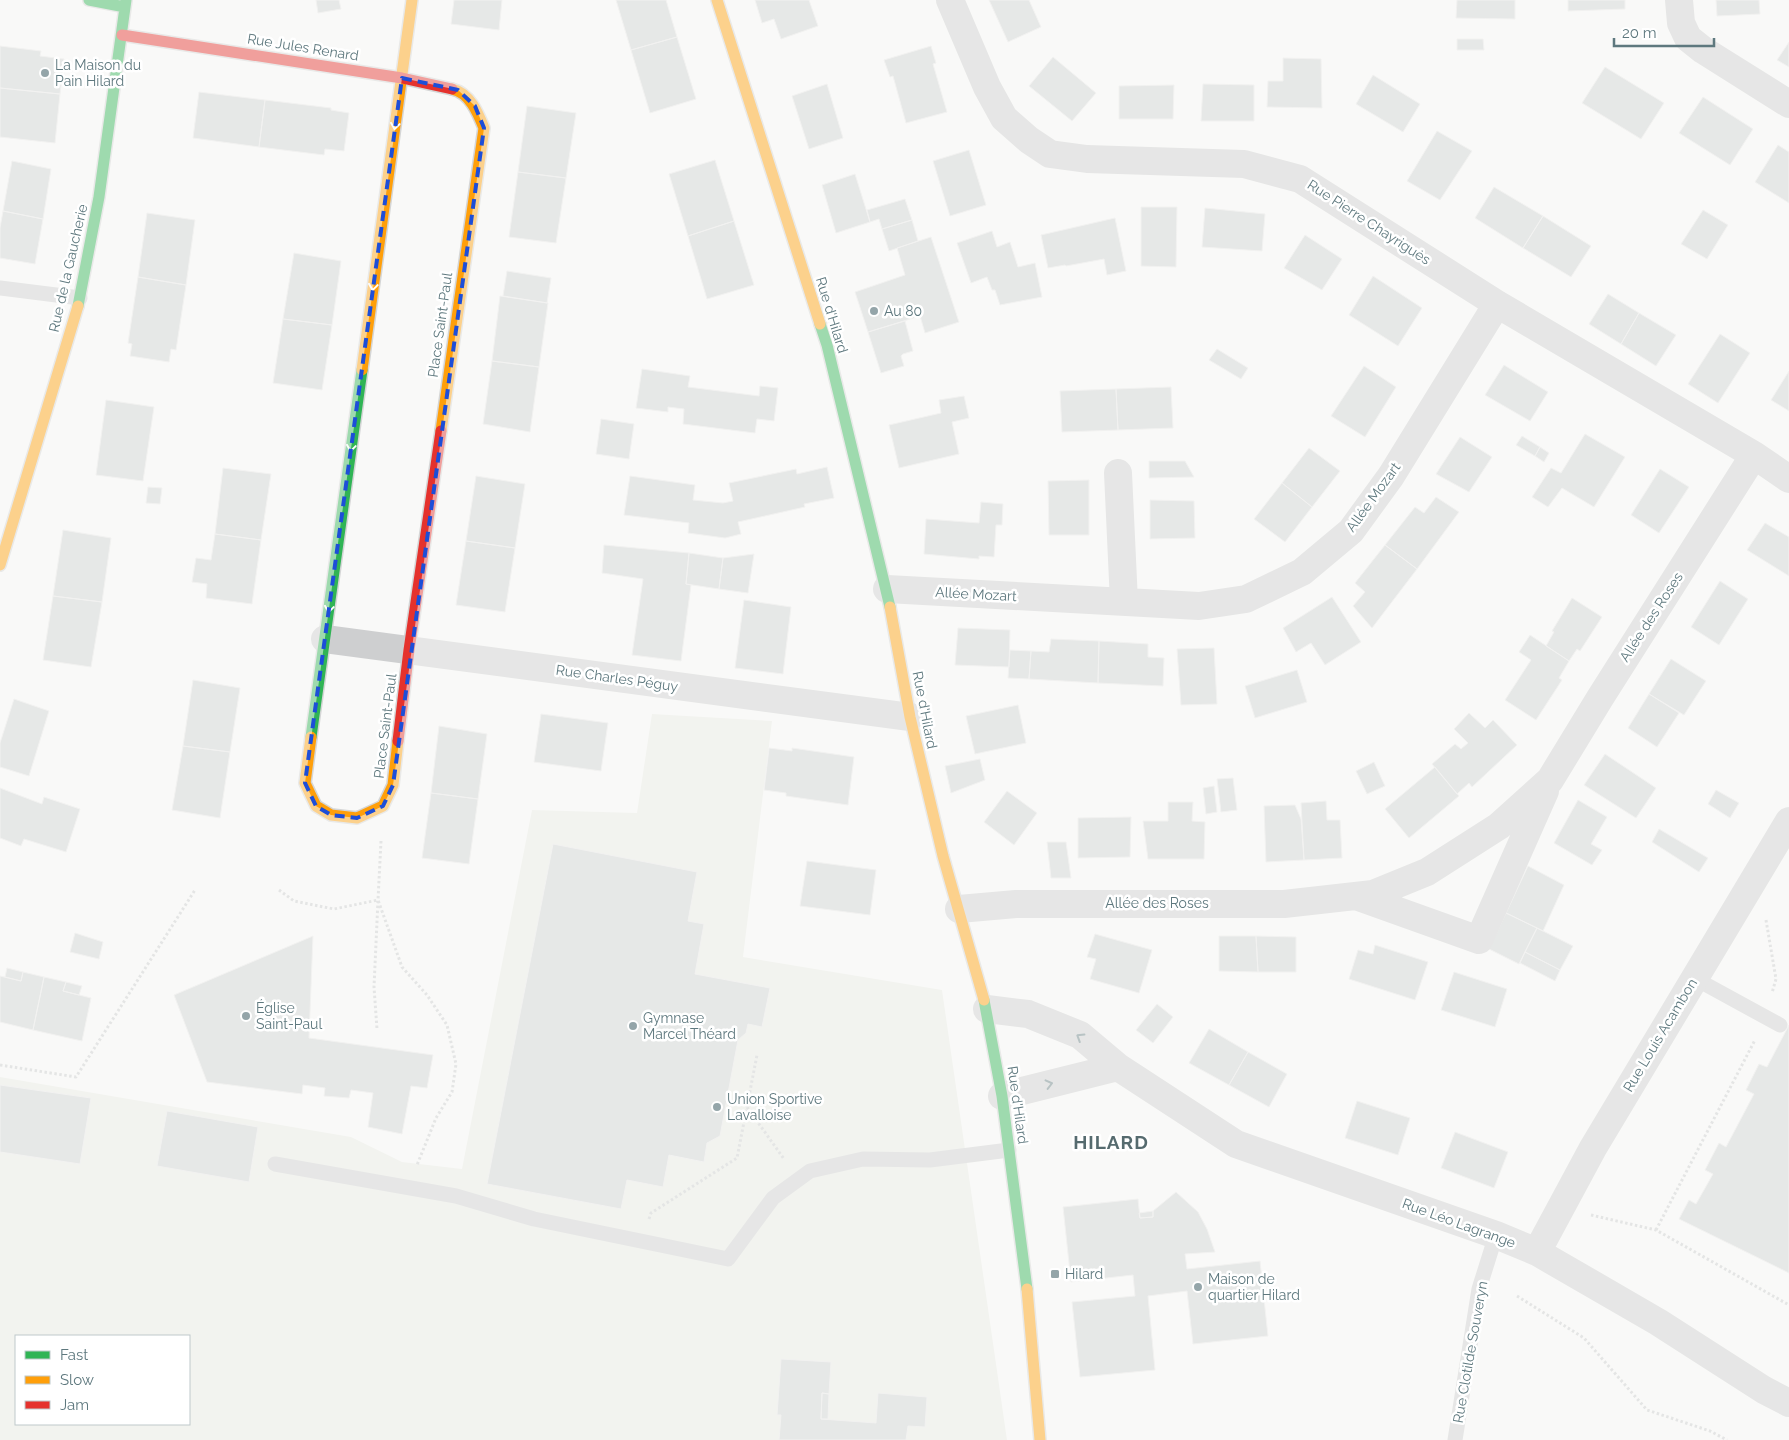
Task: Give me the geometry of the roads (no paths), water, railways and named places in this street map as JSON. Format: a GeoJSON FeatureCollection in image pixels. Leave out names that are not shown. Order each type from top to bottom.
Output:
{"type":"FeatureCollection","features":[{"type":"Feature","properties":{"kind":"street"},"geometry":{"type":"LineString","coordinates":[[89,0],[126,4]]}},
{"type":"Feature","properties":{"kind":"street"},"geometry":{"type":"LineString","coordinates":[[325,639],[412,0]]}},
{"type":"Feature","properties":{"kind":"street","name":"Rue d'Hilard"},"geometry":{"type":"LineString","coordinates":[[717,0],[826,345],[888,589],[910,717],[943,856],[987,1009],[1002,1096],[1029,1309],[1040,1440]]}},
{"type":"Feature","properties":{"kind":"street","name":"Rue Pierre Chayriguès"},"geometry":{"type":"LineString","coordinates":[[950,0],[987,87],[1004,118],[1029,140],[1050,154],[1086,159],[1244,164],[1300,178],[1497,304],[1754,455],[1789,479]]}},
{"type":"Feature","properties":{"kind":"street"},"geometry":{"type":"LineString","coordinates":[[1680,0],[1681,23],[1688,38],[1703,50],[1789,104]]}},
{"type":"Feature","properties":{"kind":"street","name":"Rue de la Gaucherie"},"geometry":{"type":"LineString","coordinates":[[0,565],[80,298],[99,197],[126,4]]}},
{"type":"Feature","properties":{"kind":"street","name":"Rue Jules Renard"},"geometry":{"type":"LineString","coordinates":[[122,35],[402,78]]}},
{"type":"Feature","properties":{"kind":"street","name":"Place Saint-Paul"},"geometry":{"type":"LineString","coordinates":[[325,639],[305,783],[316,806],[331,815],[356,818],[384,806],[394,785],[409,650],[484,128],[475,106],[458,90],[402,78]]}},
{"type":"Feature","properties":{"kind":"street","name":"Allée Mozart"},"geometry":{"type":"LineString","coordinates":[[888,589],[1199,606],[1246,599],[1302,572],[1351,530],[1391,476],[1497,304]]}},
{"type":"Feature","properties":{"kind":"street","name":"Allée des Roses"},"geometry":{"type":"LineString","coordinates":[[1356,896],[1479,940],[1550,780],[1754,455]]}},
{"type":"Feature","properties":{"kind":"street"},"geometry":{"type":"LineString","coordinates":[[1118,473],[1124,602]]}},
{"type":"Feature","properties":{"kind":"street","name":"Rue Charles Péguy"},"geometry":{"type":"LineString","coordinates":[[325,639],[910,717]]}},
{"type":"Feature","properties":{"kind":"street","name":"Allée des Roses"},"geometry":{"type":"LineString","coordinates":[[959,909],[1016,904],[1284,904],[1373,894],[1428,872],[1499,826],[1550,780]]}},
{"type":"Feature","properties":{"kind":"street","name":"Rue Louis Acambon"},"geometry":{"type":"LineString","coordinates":[[1537,1252],[1593,1148],[1789,821]]}},
{"type":"Feature","properties":{"kind":"street","name":"Rue Léo Lagrange"},"geometry":{"type":"LineString","coordinates":[[987,1009],[1028,1014],[1080,1036],[1118,1067],[1236,1144],[1496,1235],[1537,1252],[1658,1322],[1764,1390],[1789,1403]]}},
{"type":"Feature","properties":{"kind":"street"},"geometry":{"type":"LineString","coordinates":[[1002,1096],[1118,1067]]}},
{"type":"Feature","properties":{"kind":"lane"},"geometry":{"type":"LineString","coordinates":[[0,288],[80,298]]}},
{"type":"Feature","properties":{"kind":"lane"},"geometry":{"type":"LineString","coordinates":[[1694,978],[1780,1025]]}},
{"type":"Feature","properties":{"kind":"lane"},"geometry":{"type":"LineString","coordinates":[[274,1164],[456,1196],[534,1218],[728,1259],[773,1198],[810,1172],[863,1159],[930,1160],[1009,1150]]}},
{"type":"Feature","properties":{"kind":"lane","name":"Rue Clotilde Souveryn"},"geometry":{"type":"LineString","coordinates":[[1455,1440],[1479,1289],[1496,1235]]}},
{"type":"Feature","properties":{"kind":"place","name":"La Maison du Pain Hilard"},"geometry":{"type":"Point","coordinates":[45,73]}},
{"type":"Feature","properties":{"kind":"place","name":"Au 80"},"geometry":{"type":"Point","coordinates":[874,311]}},
{"type":"Feature","properties":{"kind":"place","name":"Église Saint-Paul"},"geometry":{"type":"Point","coordinates":[246,1016]}},
{"type":"Feature","properties":{"kind":"place","name":"Gymnase Marcel Théard"},"geometry":{"type":"Point","coordinates":[633,1026]}},
{"type":"Feature","properties":{"kind":"place","name":"Union Sportive Lavalloise"},"geometry":{"type":"Point","coordinates":[717,1107]}},
{"type":"Feature","properties":{"kind":"place","name":"Hilard"},"geometry":{"type":"Point","coordinates":[1055,1274]}},
{"type":"Feature","properties":{"kind":"place","name":"Maison de quartier Hilard"},"geometry":{"type":"Point","coordinates":[1198,1287]}},
{"type":"Feature","properties":{"kind":"district","name":"HILARD"},"geometry":{"type":"Point","coordinates":[1111,1142]}}]}
